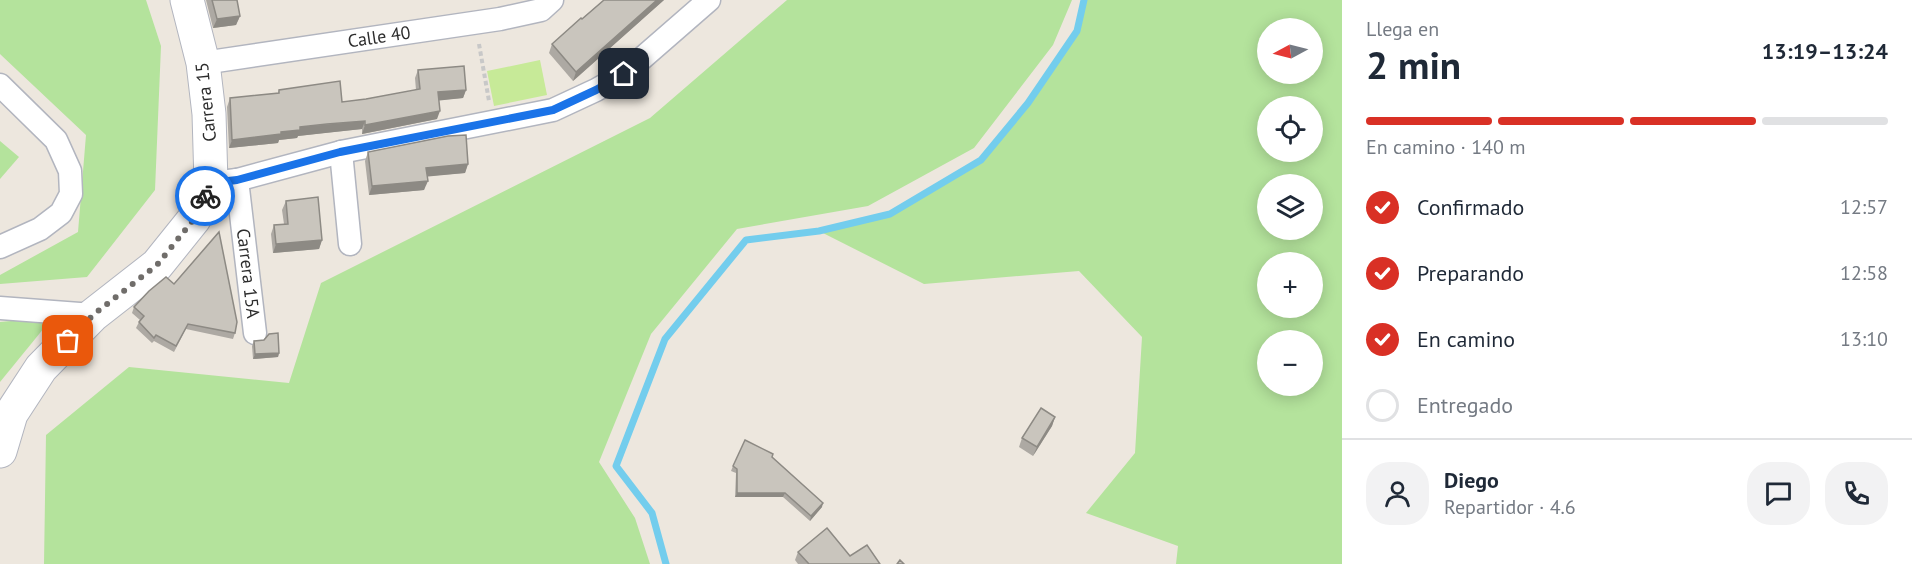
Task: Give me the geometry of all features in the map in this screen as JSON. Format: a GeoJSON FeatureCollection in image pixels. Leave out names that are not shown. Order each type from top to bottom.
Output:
{"type":"FeatureCollection","features":[{"type":"Feature","properties":{"kind":"main road","name":"Carrera 15"},"geometry":{"type":"LineString","coordinates":[[0,451],[10,414],[42,368],[93,315],[157,265],[224,182],[209,114],[203,63],[187,0]]}},
{"type":"Feature","properties":{"kind":"street","name":"Calle 40"},"geometry":{"type":"LineString","coordinates":[[203,63],[475,23],[541,10],[552,0]]}},
{"type":"Feature","properties":{"kind":"street"},"geometry":{"type":"LineString","coordinates":[[224,182],[340,152],[553,110],[624,74],[709,0]]}},
{"type":"Feature","properties":{"kind":"street"},"geometry":{"type":"LineString","coordinates":[[0,85],[56,140],[70,171],[71,194],[61,213],[40,229],[0,248]]}},
{"type":"Feature","properties":{"kind":"street"},"geometry":{"type":"LineString","coordinates":[[340,152],[350,244]]}},
{"type":"Feature","properties":{"kind":"street","name":"Carrera 15A"},"geometry":{"type":"LineString","coordinates":[[224,182],[255,333]]}},
{"type":"Feature","properties":{"kind":"street"},"geometry":{"type":"LineString","coordinates":[[0,308],[93,315]]}},
{"type":"Feature","properties":{"kind":"path"},"geometry":{"type":"LineString","coordinates":[[475,23],[493,123]]}},
{"type":"Feature","properties":{"kind":"green space"},"geometry":{"type":"Polygon","coordinates":[[[0,0],[146,0],[161,46],[155,190],[87,277],[0,284],[0,275],[78,232],[86,135],[0,54],[0,0]]]}},
{"type":"Feature","properties":{"kind":"green space"},"geometry":{"type":"Polygon","coordinates":[[[787,0],[1072,0],[1053,45],[974,148],[868,206],[737,229],[651,334],[599,462],[635,518],[650,564],[44,564],[46,435],[129,367],[289,383],[321,283],[650,118],[787,0]]]}},
{"type":"Feature","properties":{"kind":"green space"},"geometry":{"type":"Polygon","coordinates":[[[1084,0],[1342,0],[1342,564],[1176,564],[1178,546],[1086,513],[1135,453],[1142,337],[1079,271],[924,284],[819,231],[890,214],[981,160],[1028,103],[1077,31],[1084,0]]]}},
{"type":"Feature","properties":{"kind":"green space"},"geometry":{"type":"Polygon","coordinates":[[[540,60],[547,95],[494,106],[487,71],[540,60]]]}},
{"type":"Feature","properties":{"kind":"green space"},"geometry":{"type":"Polygon","coordinates":[[[0,141],[19,157],[0,179],[0,141]]]}},
{"type":"Feature","properties":{"kind":"green space"},"geometry":{"type":"Polygon","coordinates":[[[53,317],[0,382],[0,322],[53,317]]]}},
{"type":"Feature","properties":{"kind":"building"},"geometry":{"type":"Polygon","coordinates":[[[212,0],[237,0],[240,16],[217,19],[212,0]]]}},
{"type":"Feature","properties":{"kind":"building"},"geometry":{"type":"Polygon","coordinates":[[[604,0],[657,0],[576,72],[552,44],[604,0]]]}},
{"type":"Feature","properties":{"kind":"building"},"geometry":{"type":"Polygon","coordinates":[[[464,66],[466,90],[438,92],[440,111],[365,125],[365,121],[300,127],[300,130],[281,132],[281,134],[232,140],[230,98],[279,93],[279,90],[340,81],[342,102],[366,99],[420,89],[418,70],[464,66]]]}},
{"type":"Feature","properties":{"kind":"building"},"geometry":{"type":"Polygon","coordinates":[[[466,135],[468,164],[426,168],[428,181],[372,186],[368,152],[448,136],[466,135]]]}},
{"type":"Feature","properties":{"kind":"building"},"geometry":{"type":"Polygon","coordinates":[[[318,197],[322,240],[276,244],[274,225],[288,224],[286,201],[318,197]]]}},
{"type":"Feature","properties":{"kind":"building"},"geometry":{"type":"Polygon","coordinates":[[[219,232],[237,322],[235,333],[188,324],[176,346],[156,335],[154,338],[139,322],[144,316],[134,307],[166,277],[174,284],[219,232]]]}},
{"type":"Feature","properties":{"kind":"building"},"geometry":{"type":"Polygon","coordinates":[[[278,333],[279,353],[255,354],[254,341],[264,340],[269,334],[278,333]]]}},
{"type":"Feature","properties":{"kind":"building"},"geometry":{"type":"Polygon","coordinates":[[[1041,408],[1055,417],[1037,447],[1022,438],[1041,408]]]}},
{"type":"Feature","properties":{"kind":"building"},"geometry":{"type":"Polygon","coordinates":[[[745,440],[773,454],[772,457],[823,503],[811,516],[785,493],[737,493],[737,469],[733,466],[745,440]]]}},
{"type":"Feature","properties":{"kind":"building"},"geometry":{"type":"Polygon","coordinates":[[[827,528],[850,556],[867,545],[880,564],[809,564],[798,552],[827,528]]]}},
{"type":"Feature","properties":{"kind":"waterway"},"geometry":{"type":"LineString","coordinates":[[666,564],[652,513],[616,466],[665,339],[746,240],[819,231],[890,214],[981,160],[1028,103],[1077,31],[1084,0]]}},
{"type":"Feature","properties":{"kind":"way so far"},"geometry":{"type":"LineString","coordinates":[[68,341],[93,315],[157,265],[194,219],[205,196]]}},
{"type":"Feature","properties":{"kind":"route"},"geometry":{"type":"LineString","coordinates":[[205,196],[211,183],[237,180],[340,152],[553,110],[624,74]]}}]}
